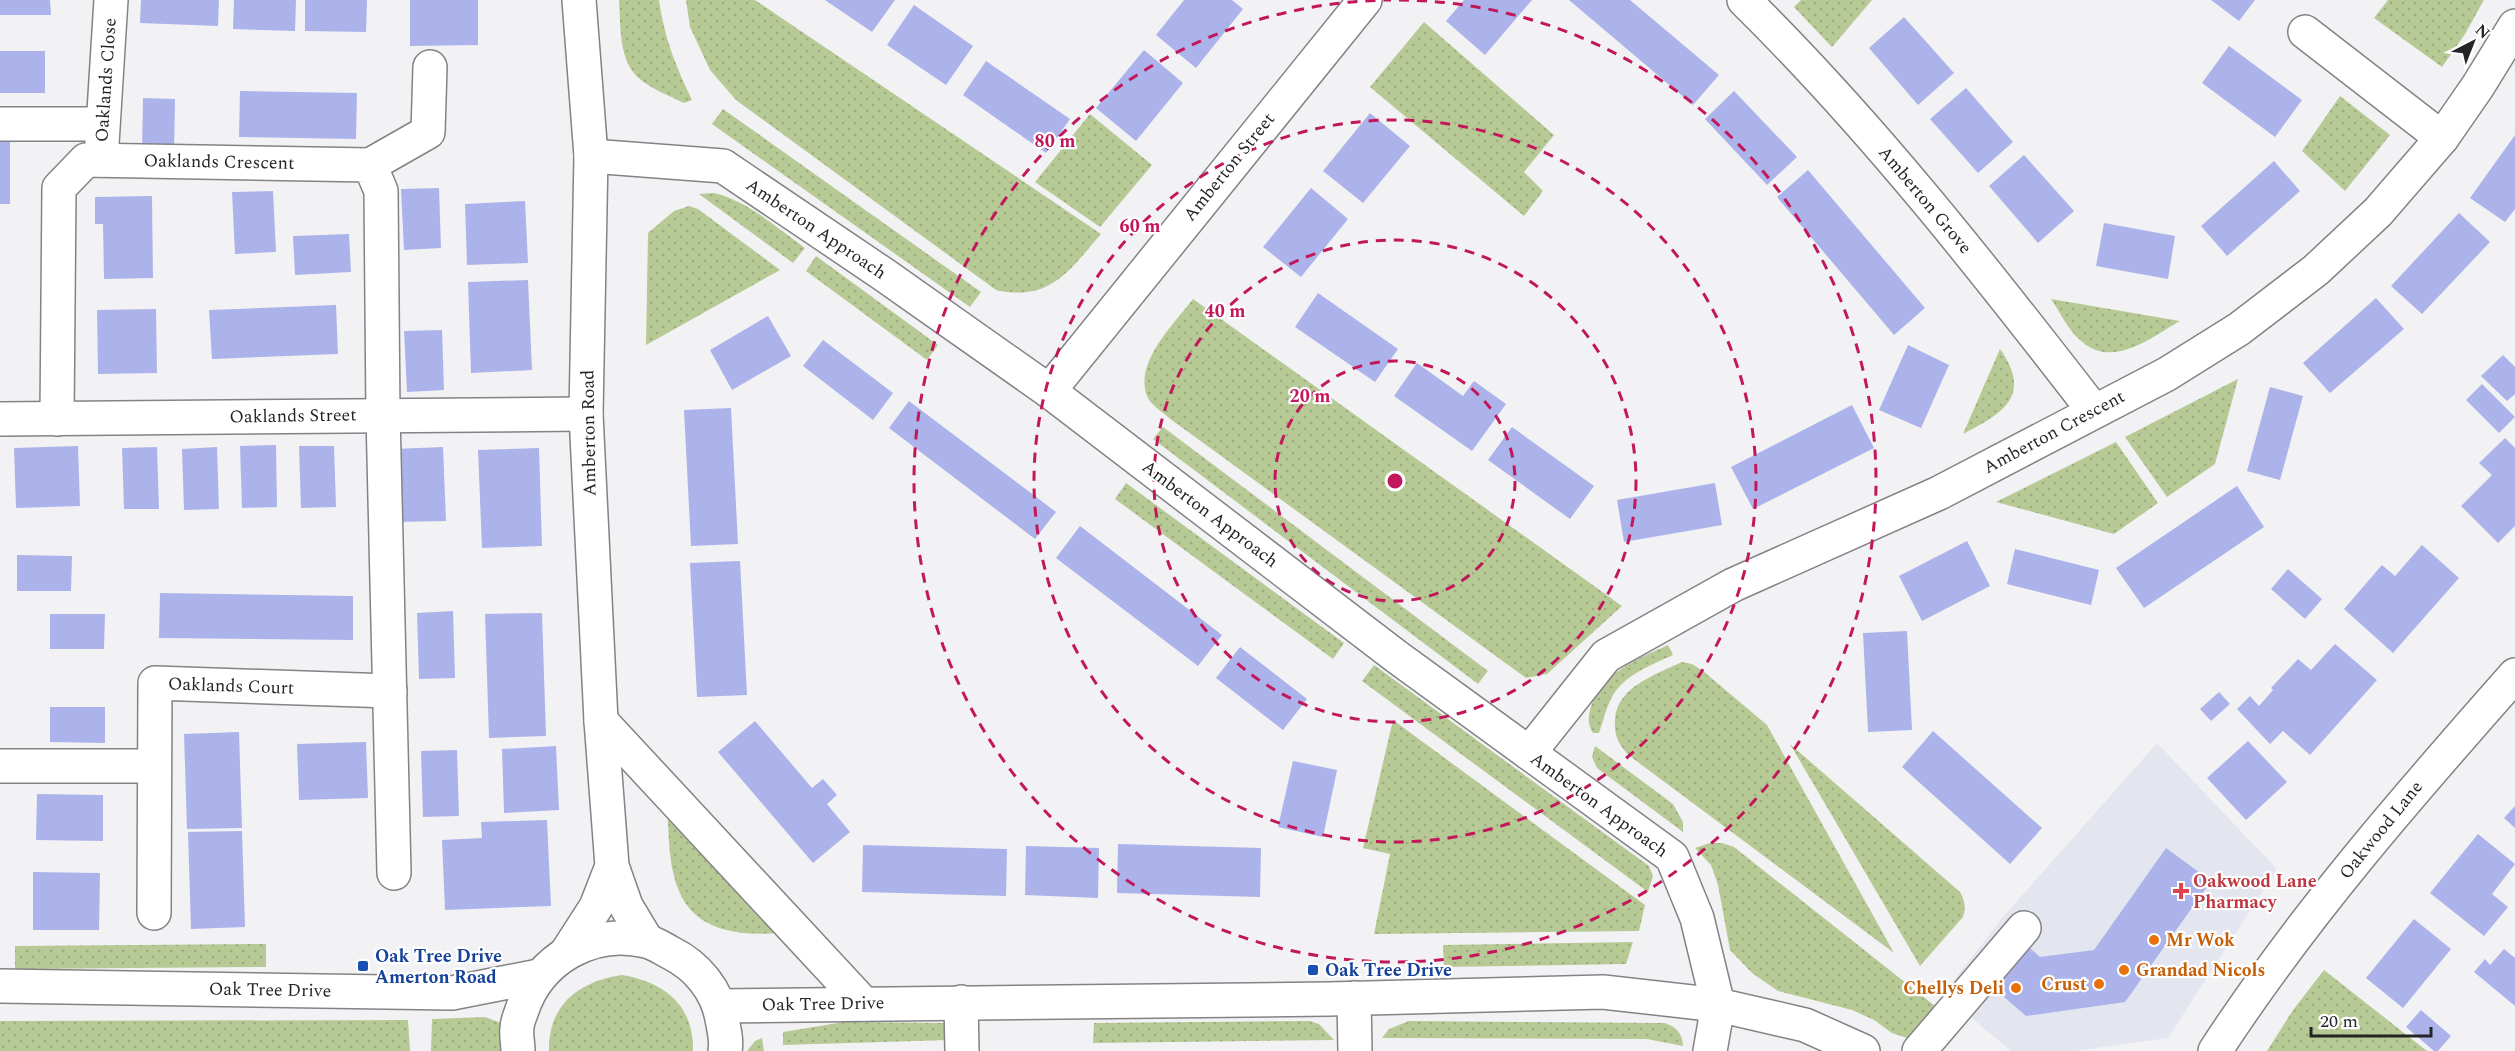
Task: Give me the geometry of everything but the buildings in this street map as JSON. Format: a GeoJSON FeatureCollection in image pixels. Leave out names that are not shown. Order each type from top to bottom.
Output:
{"type":"FeatureCollection","features":[{"type":"Feature","properties":{"kind":"street","name":"Oaklands Close"},"geometry":{"type":"LineString","coordinates":[[101,160],[111,0]]}},
{"type":"Feature","properties":{"kind":"street","name":"Amberton Road"},"geometry":{"type":"LineString","coordinates":[[579,0],[591,156],[586,414],[601,722],[612,866],[626,906],[647,941]]}},
{"type":"Feature","properties":{"kind":"street","name":"Amberton Street"},"geometry":{"type":"LineString","coordinates":[[1049,391],[1365,0]]}},
{"type":"Feature","properties":{"kind":"street","name":"Amberton Grove"},"geometry":{"type":"LineString","coordinates":[[1744,0],[1853,116],[1926,201],[2015,308],[2094,411]]}},
{"type":"Feature","properties":{"kind":"street","name":"Amberton Crescent"},"geometry":{"type":"LineString","coordinates":[[1529,753],[1606,656],[1733,585],[1939,492],[2167,374],[2240,329],[2316,270],[2378,212],[2442,138],[2515,26]]}},
{"type":"Feature","properties":{"kind":"street"},"geometry":{"type":"LineString","coordinates":[[2305,32],[2442,138]]}},
{"type":"Feature","properties":{"kind":"street"},"geometry":{"type":"LineString","coordinates":[[394,873],[383,415],[381,191],[370,165],[428,132],[430,67]]}},
{"type":"Feature","properties":{"kind":"street"},"geometry":{"type":"LineString","coordinates":[[0,123],[102,124]]}},
{"type":"Feature","properties":{"kind":"street","name":"Amberton Approach"},"geometry":{"type":"LineString","coordinates":[[591,156],[723,166],[883,274],[1049,391],[1397,657],[1672,857],[1696,918],[1718,1005]]}},
{"type":"Feature","properties":{"kind":"street","name":"Oaklands Crescent"},"geometry":{"type":"LineString","coordinates":[[57,419],[58,188],[86,160],[370,165]]}},
{"type":"Feature","properties":{"kind":"street","name":"Oaklands Street"},"geometry":{"type":"LineString","coordinates":[[0,419],[586,414]]}},
{"type":"Feature","properties":{"kind":"street","name":"Oakwood Lane"},"geometry":{"type":"LineString","coordinates":[[2215,1051],[2297,935],[2358,858],[2400,806],[2515,675]]}},
{"type":"Feature","properties":{"kind":"street","name":"Oaklands Court"},"geometry":{"type":"LineString","coordinates":[[154,766],[155,683],[390,691]]}},
{"type":"Feature","properties":{"kind":"street"},"geometry":{"type":"LineString","coordinates":[[601,722],[864,1004]]}},
{"type":"Feature","properties":{"kind":"street"},"geometry":{"type":"LineString","coordinates":[[0,766],[154,766],[154,912]]}},
{"type":"Feature","properties":{"kind":"street","name":"Amberton Road"},"geometry":{"type":"LineString","coordinates":[[567,952],[596,906],[612,866]]}},
{"type":"Feature","properties":{"kind":"street"},"geometry":{"type":"LineString","coordinates":[[1919,1051],[2024,928]]}},
{"type":"Feature","properties":{"kind":"street","name":"Oak Tree Drive"},"geometry":{"type":"LineString","coordinates":[[518,1051],[517,1028],[528,993],[539,976],[567,952],[588,943],[611,938],[647,941],[688,961],[712,989],[720,1006],[727,1043],[725,1051]]}},
{"type":"Feature","properties":{"kind":"street","name":"Oak Tree Drive"},"geometry":{"type":"LineString","coordinates":[[0,986],[452,993],[539,976]]}},
{"type":"Feature","properties":{"kind":"street","name":"Oak Tree Drive"},"geometry":{"type":"LineString","coordinates":[[720,1006],[1354,998],[1604,992],[1718,1005],[1805,1025],[1863,1051]]}},
{"type":"Feature","properties":{"kind":"street"},"geometry":{"type":"LineString","coordinates":[[1354,998],[1355,1051]]}},
{"type":"Feature","properties":{"kind":"street"},"geometry":{"type":"LineString","coordinates":[[961,1002],[962,1051]]}},
{"type":"Feature","properties":{"kind":"street"},"geometry":{"type":"LineString","coordinates":[[1710,1051],[1718,1005]]}},
{"type":"Feature","properties":{"kind":"shaded area"},"geometry":{"type":"Polygon","coordinates":[[[2157,743],[2277,869],[2168,1038],[2075,1051],[2011,1051],[1943,994],[2004,916],[2157,743]]]}},
{"type":"Feature","properties":{"kind":"green space"},"geometry":{"type":"Polygon","coordinates":[[[619,0],[659,0],[671,52],[692,100],[684,103],[662,93],[646,84],[634,73],[624,54],[619,0]]]}},
{"type":"Feature","properties":{"kind":"green space"},"geometry":{"type":"Polygon","coordinates":[[[686,0],[755,0],[1101,234],[1068,271],[1045,287],[1031,292],[1015,293],[996,290],[736,100],[710,70],[690,27],[686,0]]]}},
{"type":"Feature","properties":{"kind":"green space"},"geometry":{"type":"Polygon","coordinates":[[[1801,0],[1872,0],[1832,47],[1794,7],[1801,0]]]}},
{"type":"Feature","properties":{"kind":"green space"},"geometry":{"type":"Polygon","coordinates":[[[2388,0],[2484,0],[2465,34],[2442,67],[2374,18],[2388,0]]]}},
{"type":"Feature","properties":{"kind":"green space"},"geometry":{"type":"Polygon","coordinates":[[[1424,22],[1554,135],[1524,172],[1543,191],[1524,216],[1370,87],[1424,22]]]}},
{"type":"Feature","properties":{"kind":"green space"},"geometry":{"type":"Polygon","coordinates":[[[2340,96],[2390,135],[2345,191],[2302,151],[2340,96]]]}},
{"type":"Feature","properties":{"kind":"green space"},"geometry":{"type":"Polygon","coordinates":[[[723,109],[981,292],[970,307],[712,124],[723,109]]]}},
{"type":"Feature","properties":{"kind":"green space"},"geometry":{"type":"Polygon","coordinates":[[[1090,114],[1152,165],[1100,227],[1035,182],[1090,114]]]}},
{"type":"Feature","properties":{"kind":"green space"},"geometry":{"type":"Polygon","coordinates":[[[714,193],[739,202],[805,248],[793,263],[699,194],[714,193]]]}},
{"type":"Feature","properties":{"kind":"green space"},"geometry":{"type":"Polygon","coordinates":[[[689,206],[698,209],[780,270],[646,345],[648,233],[674,211],[689,206]]]}},
{"type":"Feature","properties":{"kind":"green space"},"geometry":{"type":"Polygon","coordinates":[[[816,256],[938,345],[927,360],[806,271],[816,256]]]}},
{"type":"Feature","properties":{"kind":"green space"},"geometry":{"type":"Polygon","coordinates":[[[1193,299],[1622,606],[1547,674],[1526,678],[1169,418],[1152,403],[1148,398],[1145,385],[1150,358],[1166,332],[1193,299]]]}},
{"type":"Feature","properties":{"kind":"green space"},"geometry":{"type":"Polygon","coordinates":[[[2051,299],[2180,321],[2131,348],[2118,352],[2105,352],[2092,348],[2080,340],[2051,299]]]}},
{"type":"Feature","properties":{"kind":"green space"},"geometry":{"type":"Polygon","coordinates":[[[2000,349],[2010,365],[2014,379],[2009,401],[1990,418],[1963,434],[2000,349]]]}},
{"type":"Feature","properties":{"kind":"green space"},"geometry":{"type":"Polygon","coordinates":[[[2238,379],[2215,464],[2167,497],[2125,437],[2238,379]]]}},
{"type":"Feature","properties":{"kind":"green space"},"geometry":{"type":"Polygon","coordinates":[[[1163,427],[1488,671],[1478,684],[1153,439],[1163,427]]]}},
{"type":"Feature","properties":{"kind":"green space"},"geometry":{"type":"Polygon","coordinates":[[[2116,442],[2158,503],[2114,534],[1996,502],[2116,442]]]}},
{"type":"Feature","properties":{"kind":"green space"},"geometry":{"type":"Polygon","coordinates":[[[1126,483],[1344,643],[1333,659],[1115,499],[1126,483]]]}},
{"type":"Feature","properties":{"kind":"green space"},"geometry":{"type":"Polygon","coordinates":[[[1668,645],[1673,655],[1639,672],[1617,689],[1610,701],[1599,733],[1593,733],[1589,725],[1589,713],[1602,686],[1632,662],[1668,645]]]}},
{"type":"Feature","properties":{"kind":"green space"},"geometry":{"type":"Polygon","coordinates":[[[1682,662],[1692,664],[1703,671],[1767,725],[1894,953],[1623,749],[1616,736],[1615,726],[1617,709],[1622,699],[1640,683],[1682,662]]]}},
{"type":"Feature","properties":{"kind":"green space"},"geometry":{"type":"Polygon","coordinates":[[[1374,665],[1649,866],[1653,876],[1648,892],[1362,681],[1374,665]]]}},
{"type":"Feature","properties":{"kind":"green space"},"geometry":{"type":"Polygon","coordinates":[[[1393,720],[1645,905],[1639,931],[1374,934],[1390,854],[1363,848],[1393,720]]]}},
{"type":"Feature","properties":{"kind":"green space"},"geometry":{"type":"Polygon","coordinates":[[[1790,744],[1960,892],[1964,904],[1963,917],[1920,966],[1790,744]]]}},
{"type":"Feature","properties":{"kind":"green space"},"geometry":{"type":"Polygon","coordinates":[[[1595,746],[1673,804],[1683,822],[1683,832],[1597,768],[1592,757],[1595,746]]]}},
{"type":"Feature","properties":{"kind":"green space"},"geometry":{"type":"Polygon","coordinates":[[[667,807],[780,933],[730,931],[701,919],[690,909],[680,894],[672,868],[667,807]]]}},
{"type":"Feature","properties":{"kind":"green space"},"geometry":{"type":"Polygon","coordinates":[[[1710,843],[1722,843],[1734,847],[1940,1010],[1915,1037],[1907,1038],[1892,1033],[1874,1020],[1852,1010],[1778,991],[1752,973],[1730,950],[1718,885],[1711,865],[1695,848],[1710,843]]]}},
{"type":"Feature","properties":{"kind":"green space"},"geometry":{"type":"Polygon","coordinates":[[[1633,942],[1626,964],[1444,967],[1443,945],[1633,942]]]}},
{"type":"Feature","properties":{"kind":"green space"},"geometry":{"type":"Polygon","coordinates":[[[266,944],[266,967],[15,969],[15,946],[266,944]]]}},
{"type":"Feature","properties":{"kind":"green space"},"geometry":{"type":"Polygon","coordinates":[[[2324,970],[2427,1051],[2267,1051],[2293,1010],[2324,970]]]}},
{"type":"Feature","properties":{"kind":"green space"},"geometry":{"type":"Polygon","coordinates":[[[622,975],[651,983],[674,998],[688,1021],[693,1051],[549,1051],[554,1020],[569,998],[580,989],[593,983],[622,975]]]}},
{"type":"Feature","properties":{"kind":"green space"},"geometry":{"type":"Polygon","coordinates":[[[485,1017],[501,1023],[503,1051],[431,1051],[432,1019],[485,1017]]]}},
{"type":"Feature","properties":{"kind":"green space"},"geometry":{"type":"Polygon","coordinates":[[[408,1020],[410,1051],[0,1051],[0,1021],[408,1020]]]}},
{"type":"Feature","properties":{"kind":"green space"},"geometry":{"type":"Polygon","coordinates":[[[1310,1021],[1319,1024],[1334,1040],[1093,1043],[1094,1023],[1310,1021]]]}},
{"type":"Feature","properties":{"kind":"green space"},"geometry":{"type":"Polygon","coordinates":[[[1409,1021],[1665,1023],[1678,1032],[1683,1046],[1647,1039],[1382,1038],[1389,1029],[1409,1021]]]}},
{"type":"Feature","properties":{"kind":"green space"},"geometry":{"type":"Polygon","coordinates":[[[844,1022],[945,1023],[948,1040],[783,1045],[783,1032],[844,1022]]]}},
{"type":"Feature","properties":{"kind":"green space"},"geometry":{"type":"Polygon","coordinates":[[[762,1038],[764,1051],[747,1051],[755,1041],[762,1038]]]}},
{"type":"Feature","properties":{"kind":"place","name":"Oakwood Lane Pharmacy"},"geometry":{"type":"Point","coordinates":[2181,891]}},
{"type":"Feature","properties":{"kind":"place","name":"Mr Wok"},"geometry":{"type":"Point","coordinates":[2154,940]}},
{"type":"Feature","properties":{"kind":"place","name":"Oak Tree Drive Amerton Road"},"geometry":{"type":"Point","coordinates":[363,966]}},
{"type":"Feature","properties":{"kind":"place","name":"Oak Tree Drive"},"geometry":{"type":"Point","coordinates":[1313,970]}},
{"type":"Feature","properties":{"kind":"place","name":"Grandad Nicols"},"geometry":{"type":"Point","coordinates":[2124,970]}},
{"type":"Feature","properties":{"kind":"place","name":"Crust"},"geometry":{"type":"Point","coordinates":[2099,984]}},
{"type":"Feature","properties":{"kind":"place","name":"Chellys Deli"},"geometry":{"type":"Point","coordinates":[2016,988]}}]}
